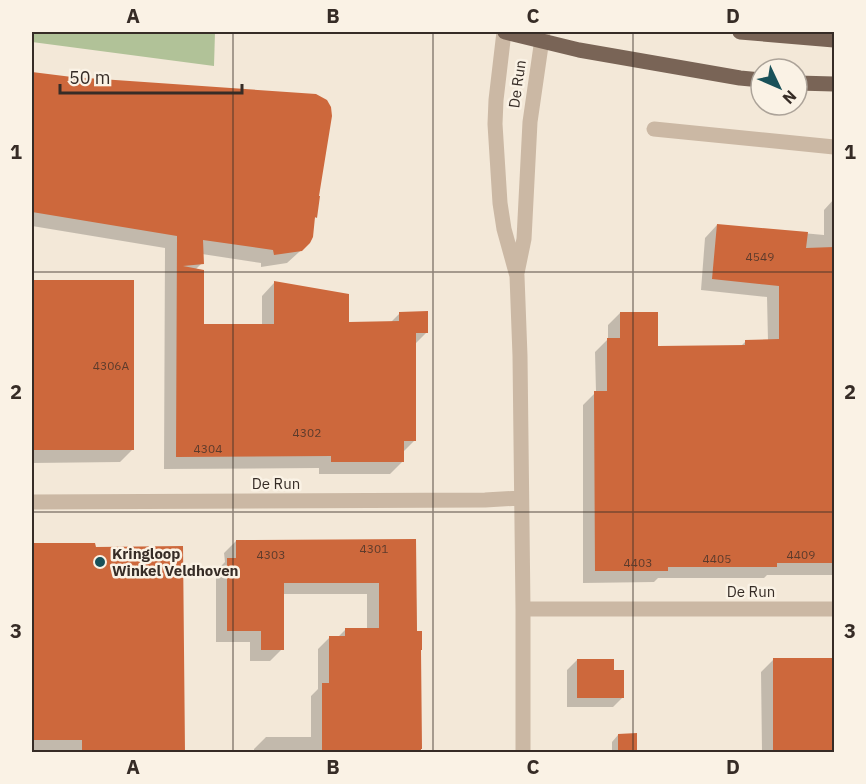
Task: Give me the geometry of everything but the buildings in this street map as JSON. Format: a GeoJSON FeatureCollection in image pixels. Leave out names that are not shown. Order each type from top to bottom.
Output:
{"type":"FeatureCollection","features":[{"type":"Feature","properties":{"kind":"main road","name":"De Run"},"geometry":{"type":"LineString","coordinates":[[504,32],[542,36],[579,50],[749,79]]}},
{"type":"Feature","properties":{"kind":"main road"},"geometry":{"type":"LineString","coordinates":[[740,32],[834,40]]}},
{"type":"Feature","properties":{"kind":"main road"},"geometry":{"type":"LineString","coordinates":[[809,83],[834,84]]}},
{"type":"Feature","properties":{"kind":"street","name":"De Run"},"geometry":{"type":"LineString","coordinates":[[504,32],[495,124],[500,203],[504,230],[517,276]]}},
{"type":"Feature","properties":{"kind":"street","name":"De Run"},"geometry":{"type":"LineString","coordinates":[[523,753],[520,356],[517,276],[524,239],[530,122],[542,36]]}},
{"type":"Feature","properties":{"kind":"street"},"geometry":{"type":"LineString","coordinates":[[654,129],[834,147]]}},
{"type":"Feature","properties":{"kind":"street","name":"De Run"},"geometry":{"type":"LineString","coordinates":[[32,502],[521,498]]}},
{"type":"Feature","properties":{"kind":"street","name":"De Run"},"geometry":{"type":"LineString","coordinates":[[523,609],[834,609]]}},
{"type":"Feature","properties":{"kind":"green space"},"geometry":{"type":"Polygon","coordinates":[[[32,32],[215,32],[214,66],[32,42],[32,32]]]}},
{"type":"Feature","properties":{"kind":"place","name":"Kringloop Winkel Veldhoven"},"geometry":{"type":"Point","coordinates":[100,562]}}]}
